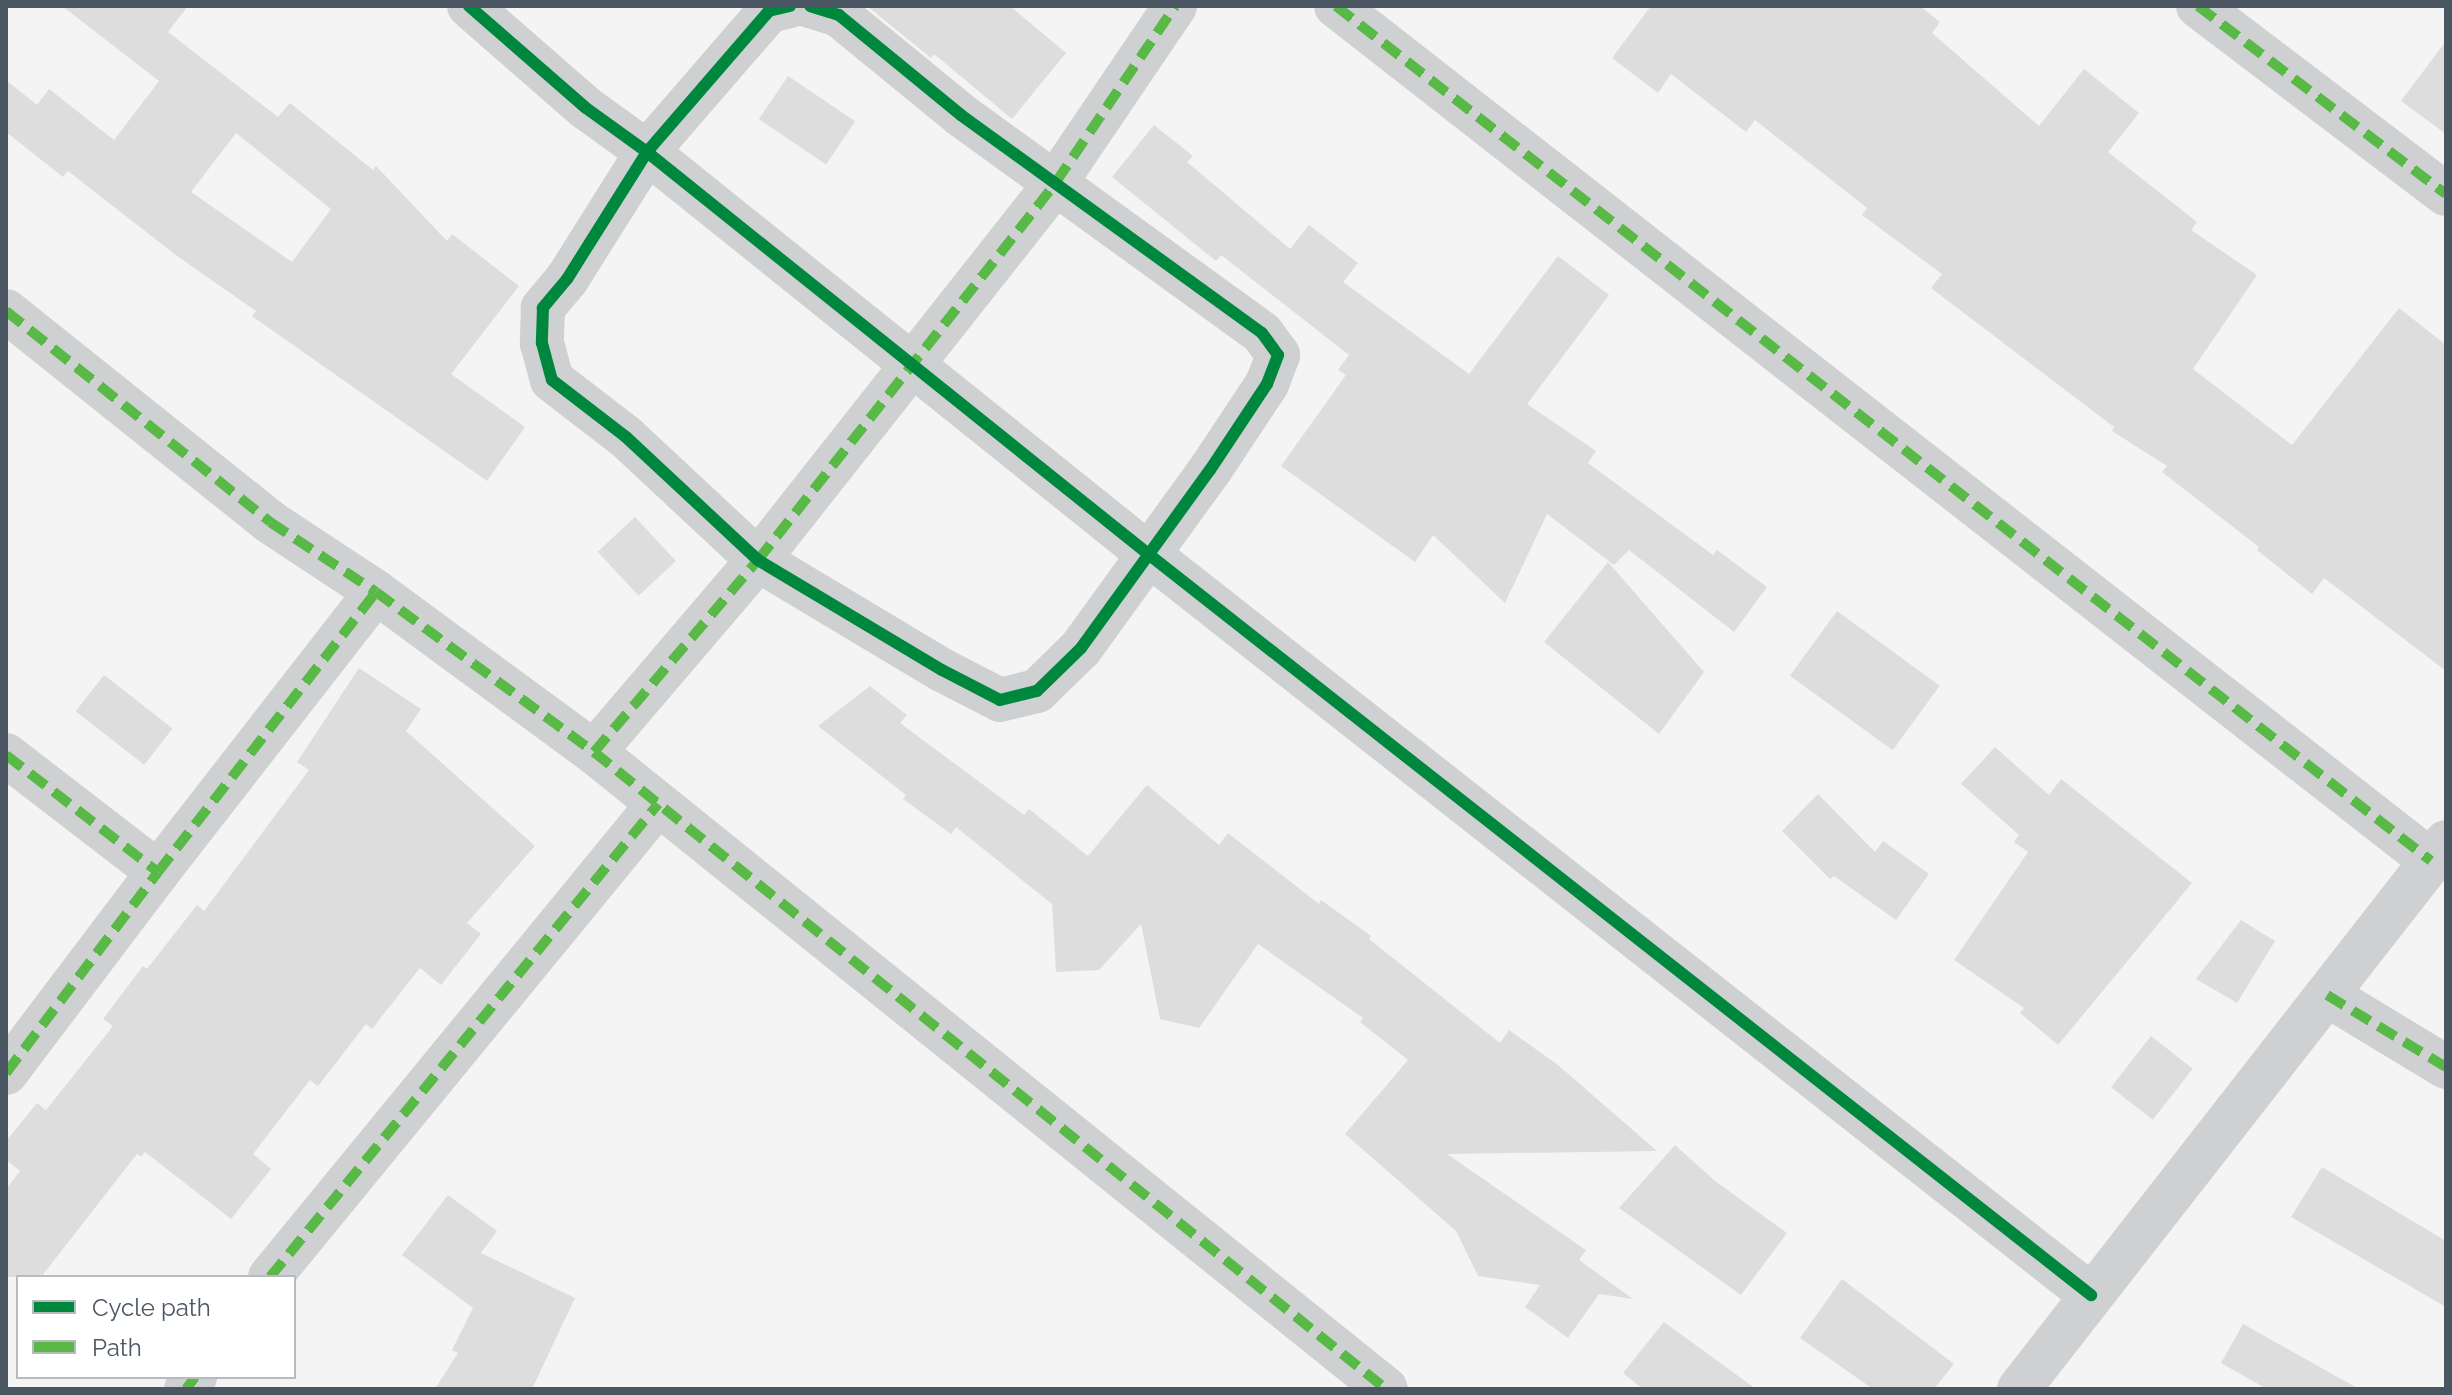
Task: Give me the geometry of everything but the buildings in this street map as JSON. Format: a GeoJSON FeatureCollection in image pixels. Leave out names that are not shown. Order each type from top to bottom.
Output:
{"type":"FeatureCollection","features":[{"type":"Feature","properties":{"kind":"street"},"geometry":{"type":"LineString","coordinates":[[469,6],[586,108],[647,152],[1147,553],[2091,1295]]}},
{"type":"Feature","properties":{"kind":"street"},"geometry":{"type":"LineString","coordinates":[[790,6],[769,11],[647,152],[567,279],[543,308],[542,343],[552,380],[626,437],[758,560],[942,670],[1000,700],[1037,691],[1081,648],[1218,457],[1267,384],[1278,355],[1262,333],[961,115],[839,15],[810,6]]}},
{"type":"Feature","properties":{"kind":"street"},"geometry":{"type":"LineString","coordinates":[[594,752],[758,560],[1056,182],[1175,6]]}},
{"type":"Feature","properties":{"kind":"street"},"geometry":{"type":"LineString","coordinates":[[1336,6],[2438,852],[2019,1389]]}},
{"type":"Feature","properties":{"kind":"street"},"geometry":{"type":"LineString","coordinates":[[2198,6],[2446,194]]}},
{"type":"Feature","properties":{"kind":"street"},"geometry":{"type":"LineString","coordinates":[[6,311],[270,522],[376,592],[594,752],[1386,1389]]}},
{"type":"Feature","properties":{"kind":"street"},"geometry":{"type":"LineString","coordinates":[[6,1073],[376,592]]}},
{"type":"Feature","properties":{"kind":"street"},"geometry":{"type":"LineString","coordinates":[[6,755],[158,872]]}},
{"type":"Feature","properties":{"kind":"street"},"geometry":{"type":"LineString","coordinates":[[272,1275],[658,804]]}},
{"type":"Feature","properties":{"kind":"street"},"geometry":{"type":"LineString","coordinates":[[2327,995],[2446,1067]]}},
{"type":"Feature","properties":{"kind":"marked path"},"geometry":{"type":"LineString","coordinates":[[594,752],[758,560],[1056,182],[1175,6]]}},
{"type":"Feature","properties":{"kind":"marked path"},"geometry":{"type":"LineString","coordinates":[[1336,6],[2431,861]]}},
{"type":"Feature","properties":{"kind":"marked path"},"geometry":{"type":"LineString","coordinates":[[2198,6],[2446,194]]}},
{"type":"Feature","properties":{"kind":"marked path"},"geometry":{"type":"LineString","coordinates":[[6,311],[270,522],[376,592],[594,752],[1386,1389]]}},
{"type":"Feature","properties":{"kind":"marked path"},"geometry":{"type":"LineString","coordinates":[[6,755],[158,872],[376,592]]}},
{"type":"Feature","properties":{"kind":"marked path"},"geometry":{"type":"LineString","coordinates":[[272,1275],[658,804]]}},
{"type":"Feature","properties":{"kind":"marked path"},"geometry":{"type":"LineString","coordinates":[[6,1073],[158,872]]}},
{"type":"Feature","properties":{"kind":"marked path"},"geometry":{"type":"LineString","coordinates":[[2327,995],[2446,1067]]}},
{"type":"Feature","properties":{"kind":"marked path"},"geometry":{"type":"LineString","coordinates":[[186,1389],[194,1379]]}},
{"type":"Feature","properties":{"kind":"cycle path"},"geometry":{"type":"LineString","coordinates":[[469,6],[586,108],[647,152],[1147,553],[2091,1295]]}},
{"type":"Feature","properties":{"kind":"cycle path"},"geometry":{"type":"LineString","coordinates":[[790,6],[769,11],[647,152],[567,279],[543,308],[542,343],[552,380],[626,437],[758,560],[942,670],[1000,700],[1037,691],[1081,648],[1210,470],[1267,384],[1278,355],[1262,333],[961,115],[839,15],[810,6]]}}]}
